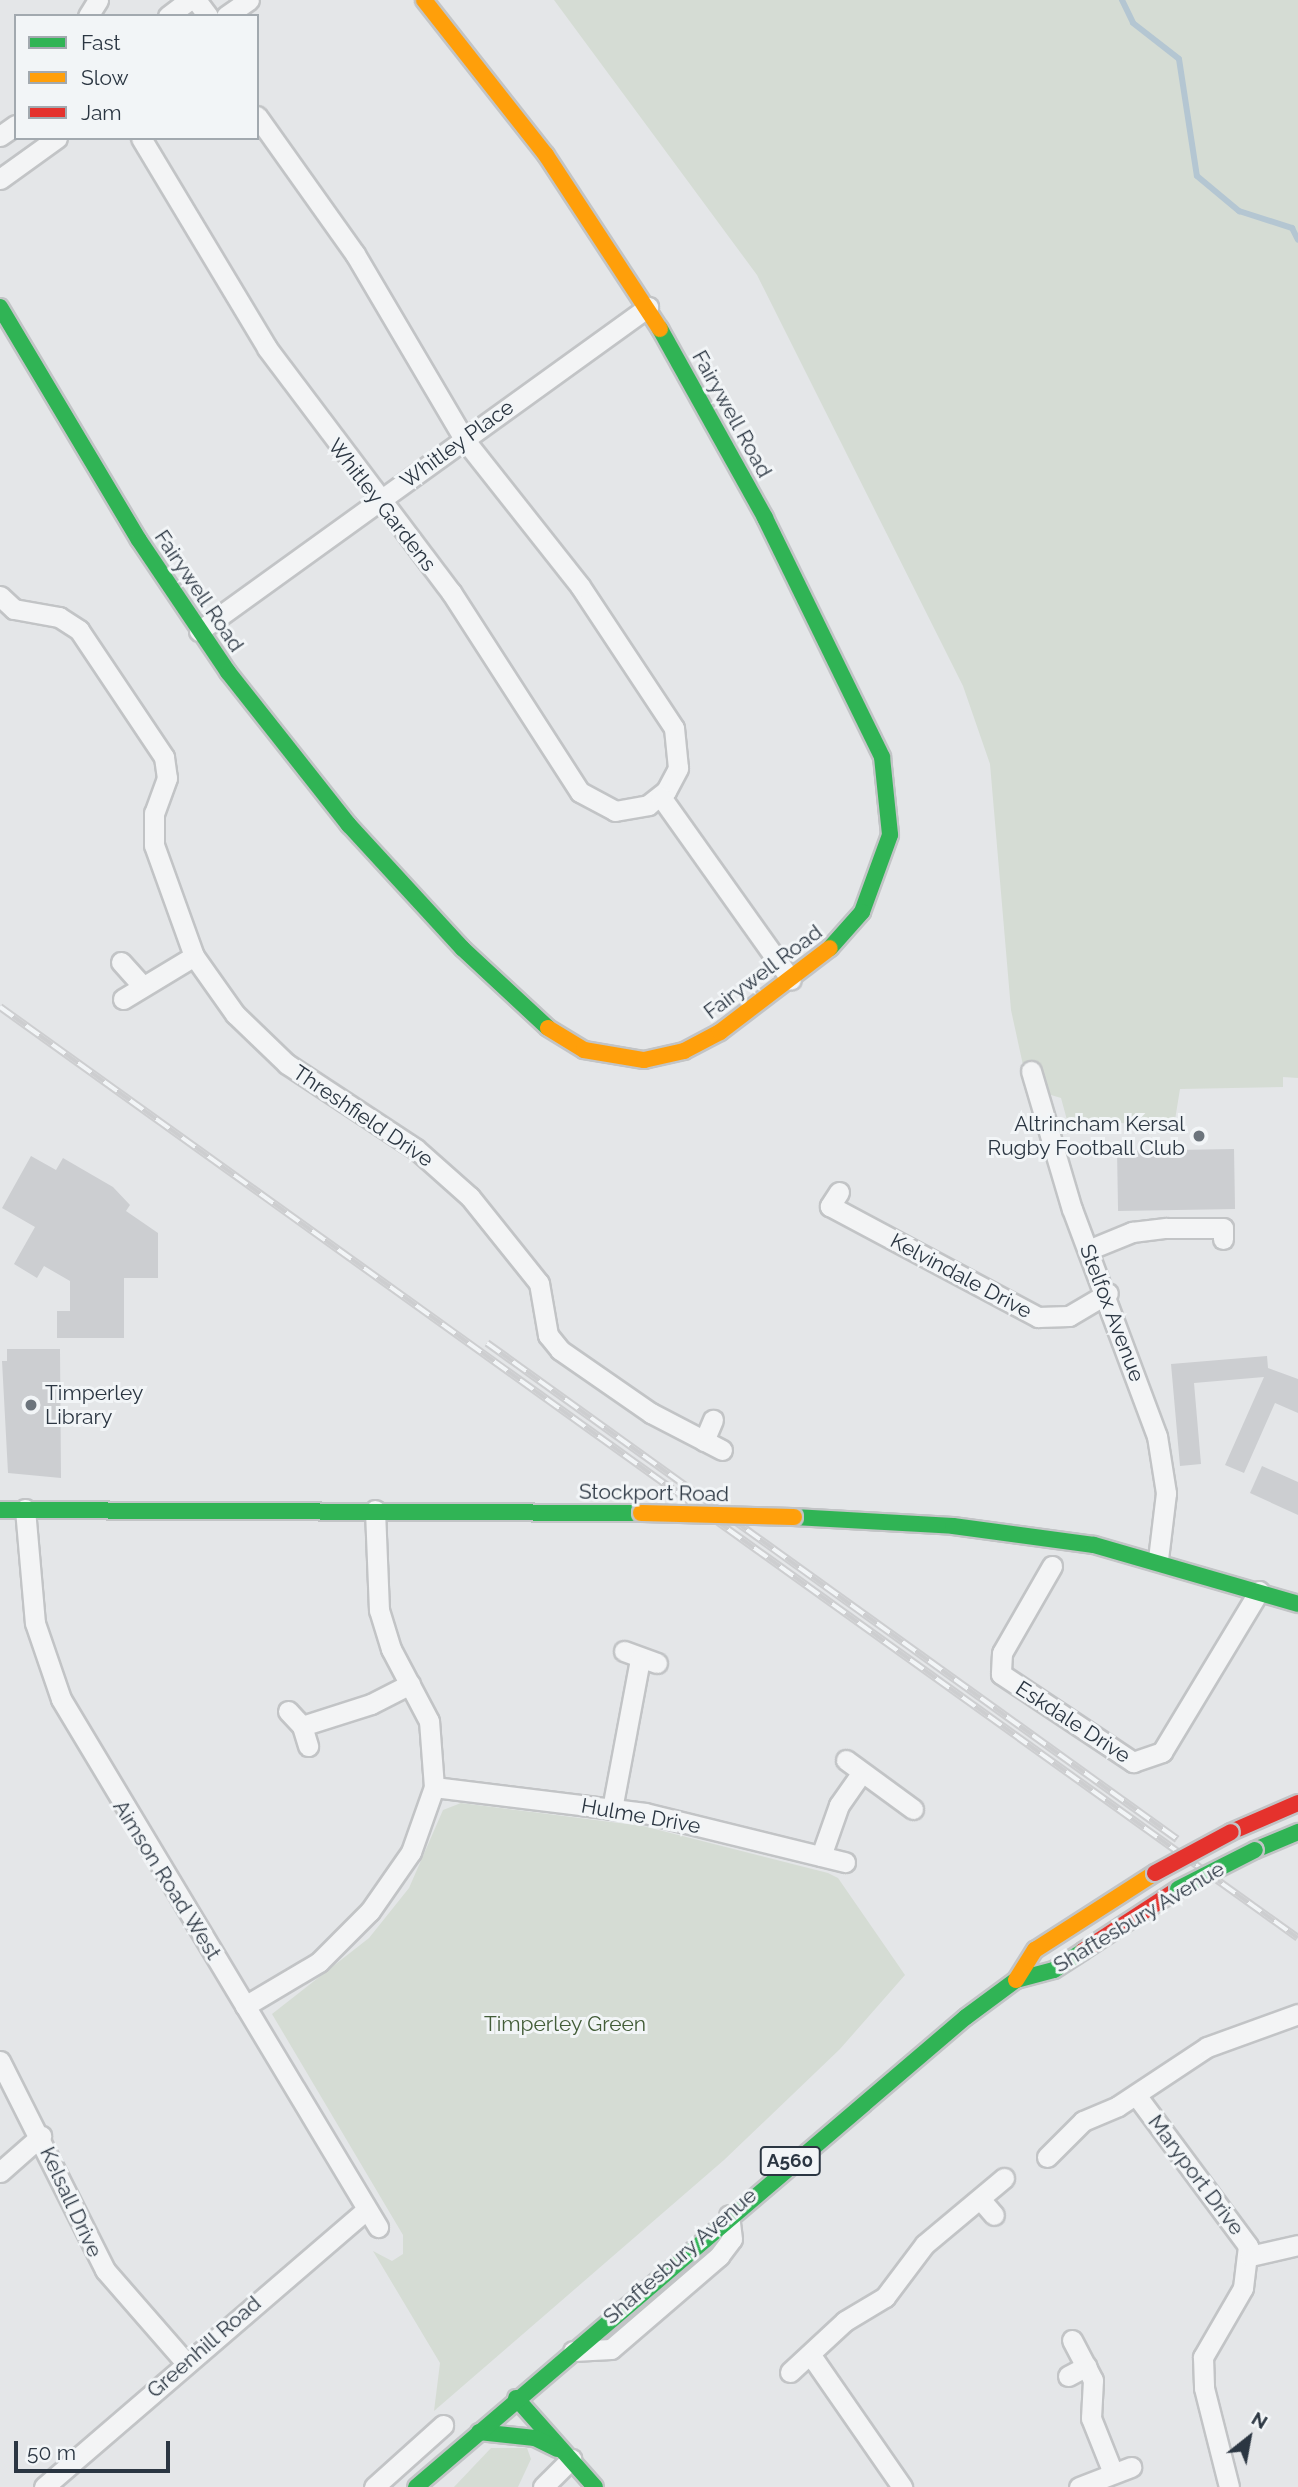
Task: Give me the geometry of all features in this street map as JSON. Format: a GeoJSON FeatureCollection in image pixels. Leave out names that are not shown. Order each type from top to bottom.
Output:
{"type":"FeatureCollection","features":[{"type":"Feature","properties":{"kind":"main road","name":"Fairywell Road"},"geometry":{"type":"LineString","coordinates":[[0,307],[199,631],[386,867],[559,1038],[615,1058],[671,1055],[709,1039],[791,980],[846,934],[874,890],[890,835],[886,773],[795,577],[648,307],[567,185],[424,0]]}},
{"type":"Feature","properties":{"kind":"main road","name":"Stockport Road"},"geometry":{"type":"LineString","coordinates":[[0,1510],[375,1510],[794,1517],[1007,1533],[1158,1559],[1298,1604]]}},
{"type":"Feature","properties":{"kind":"main road","name":"Shaftesbury Avenue"},"geometry":{"type":"LineString","coordinates":[[729,2214],[1016,1980],[1035,1950],[1155,1872],[1231,1832],[1298,1803]]}},
{"type":"Feature","properties":{"kind":"main road","name":"Shaftesbury Avenue"},"geometry":{"type":"LineString","coordinates":[[1016,1980],[1054,1970],[1178,1889],[1255,1850],[1298,1832]]}},
{"type":"Feature","properties":{"kind":"main road"},"geometry":{"type":"LineString","coordinates":[[416,2487],[570,2350]]}},
{"type":"Feature","properties":{"kind":"main road"},"geometry":{"type":"LineString","coordinates":[[516,2398],[595,2487]]}},
{"type":"Feature","properties":{"kind":"main road"},"geometry":{"type":"LineString","coordinates":[[479,2432],[535,2438],[567,2455]]}},
{"type":"Feature","properties":{"kind":"street"},"geometry":{"type":"LineString","coordinates":[[229,14],[249,0]]}},
{"type":"Feature","properties":{"kind":"street"},"geometry":{"type":"LineString","coordinates":[[259,119],[355,254],[464,439],[580,586],[674,728],[680,761],[661,797],[791,980]]}},
{"type":"Feature","properties":{"kind":"street"},"geometry":{"type":"LineString","coordinates":[[0,179],[54,140]]}},
{"type":"Feature","properties":{"kind":"street","name":"Whitley Gardens"},"geometry":{"type":"LineString","coordinates":[[142,140],[267,348],[378,501],[451,592],[580,792],[615,811],[640,809],[661,797]]}},
{"type":"Feature","properties":{"kind":"street","name":"Whitley Place"},"geometry":{"type":"LineString","coordinates":[[199,631],[648,307]]}},
{"type":"Feature","properties":{"kind":"street","name":"Threshfield Drive"},"geometry":{"type":"LineString","coordinates":[[0,596],[14,609],[59,617],[79,630],[164,757],[167,778],[153,835],[194,956],[223,1000],[268,1048],[416,1149],[470,1198],[538,1283],[553,1343],[651,1413],[722,1450]]}},
{"type":"Feature","properties":{"kind":"street"},"geometry":{"type":"LineString","coordinates":[[123,999],[141,984],[194,956]]}},
{"type":"Feature","properties":{"kind":"street"},"geometry":{"type":"LineString","coordinates":[[121,962],[141,984]]}},
{"type":"Feature","properties":{"kind":"street","name":"Stelfox Avenue"},"geometry":{"type":"LineString","coordinates":[[1031,1071],[1088,1250],[1108,1293],[1163,1466],[1158,1559]]}},
{"type":"Feature","properties":{"kind":"street","name":"Kelvindale Drive"},"geometry":{"type":"LineString","coordinates":[[839,1192],[830,1206],[1038,1317],[1069,1316],[1108,1293]]}},
{"type":"Feature","properties":{"kind":"street"},"geometry":{"type":"LineString","coordinates":[[1088,1250],[1132,1232],[1166,1228],[1223,1228],[1223,1239]]}},
{"type":"Feature","properties":{"kind":"street"},"geometry":{"type":"LineString","coordinates":[[704,1441],[713,1420]]}},
{"type":"Feature","properties":{"kind":"street","name":"Aimson Road West"},"geometry":{"type":"LineString","coordinates":[[25,1509],[35,1623],[61,1699],[378,2227]]}},
{"type":"Feature","properties":{"kind":"street"},"geometry":{"type":"LineString","coordinates":[[245,2006],[319,1962],[363,1920],[411,1853],[434,1787],[433,1741],[379,1611],[375,1510]]}},
{"type":"Feature","properties":{"kind":"street","name":"Eskdale Drive"},"geometry":{"type":"LineString","coordinates":[[1052,1566],[1002,1653],[1001,1674],[1133,1762],[1162,1752],[1259,1591]]}},
{"type":"Feature","properties":{"kind":"street"},"geometry":{"type":"LineString","coordinates":[[612,1808],[640,1658]]}},
{"type":"Feature","properties":{"kind":"street"},"geometry":{"type":"LineString","coordinates":[[302,1726],[371,1704],[410,1684]]}},
{"type":"Feature","properties":{"kind":"street"},"geometry":{"type":"LineString","coordinates":[[288,1711],[302,1726],[308,1746]]}},
{"type":"Feature","properties":{"kind":"street"},"geometry":{"type":"LineString","coordinates":[[846,1760],[861,1774],[913,1809]]}},
{"type":"Feature","properties":{"kind":"street"},"geometry":{"type":"LineString","coordinates":[[821,1856],[839,1805],[861,1774]]}},
{"type":"Feature","properties":{"kind":"street","name":"Hulme Drive"},"geometry":{"type":"LineString","coordinates":[[434,1787],[612,1808],[845,1862]]}},
{"type":"Feature","properties":{"kind":"street","name":"Maryport Drive"},"geometry":{"type":"LineString","coordinates":[[1047,2157],[1077,2126],[1136,2095],[1220,2041],[1298,2014]]}},
{"type":"Feature","properties":{"kind":"street","name":"Kelsall Drive"},"geometry":{"type":"LineString","coordinates":[[0,2061],[41,2136],[105,2270],[186,2363]]}},
{"type":"Feature","properties":{"kind":"street","name":"Maryport Drive"},"geometry":{"type":"LineString","coordinates":[[1136,2095],[1239,2226],[1250,2256],[1243,2288],[1203,2357],[1204,2388],[1229,2487]]}},
{"type":"Feature","properties":{"kind":"street"},"geometry":{"type":"LineString","coordinates":[[0,2172],[41,2136]]}},
{"type":"Feature","properties":{"kind":"street"},"geometry":{"type":"LineString","coordinates":[[790,2372],[845,2321],[885,2297],[925,2244],[1004,2178]]}},
{"type":"Feature","properties":{"kind":"street"},"geometry":{"type":"LineString","coordinates":[[980,2199],[994,2215]]}},
{"type":"Feature","properties":{"kind":"street","name":"Greenhill Road"},"geometry":{"type":"LineString","coordinates":[[44,2487],[366,2210]]}},
{"type":"Feature","properties":{"kind":"street"},"geometry":{"type":"LineString","coordinates":[[570,2350],[605,2353],[629,2334],[729,2246],[729,2214]]}},
{"type":"Feature","properties":{"kind":"street","name":"Maryport Drive"},"geometry":{"type":"LineString","coordinates":[[1250,2256],[1298,2245]]}},
{"type":"Feature","properties":{"kind":"street"},"geometry":{"type":"LineString","coordinates":[[1072,2340],[1087,2366],[1093,2427],[1122,2470],[1079,2487]]}},
{"type":"Feature","properties":{"kind":"street"},"geometry":{"type":"LineString","coordinates":[[810,2354],[902,2487]]}},
{"type":"Feature","properties":{"kind":"street"},"geometry":{"type":"LineString","coordinates":[[1068,2376],[1087,2366]]}},
{"type":"Feature","properties":{"kind":"street"},"geometry":{"type":"LineString","coordinates":[[374,2487],[443,2425]]}},
{"type":"Feature","properties":{"kind":"street"},"geometry":{"type":"LineString","coordinates":[[544,2487],[567,2455]]}},
{"type":"Feature","properties":{"kind":"green space"},"geometry":{"type":"Polygon","coordinates":[[[554,0],[1298,0],[1298,1078],[1283,1077],[1283,1087],[1180,1089],[1174,1126],[1067,1120],[1061,1098],[1028,1088],[1011,1010],[990,764],[963,686],[757,275],[554,0]]]}},
{"type":"Feature","properties":{"kind":"green space","name":"Timperley Green"},"geometry":{"type":"Polygon","coordinates":[[[461,1803],[643,1826],[828,1873],[838,1878],[905,1975],[840,2049],[724,2160],[434,2411],[440,2363],[373,2251],[392,2261],[403,2254],[403,2235],[272,2014],[369,1938],[409,1888],[443,1810],[461,1803]]]}},
{"type":"Feature","properties":{"kind":"green space"},"geometry":{"type":"Polygon","coordinates":[[[491,2448],[527,2448],[531,2459],[518,2487],[454,2487],[491,2448]]]}},
{"type":"Feature","properties":{"kind":"building","name":"Altrincham Kersal Rugby Football Club"},"geometry":{"type":"Polygon","coordinates":[[[1234,1149],[1235,1209],[1118,1211],[1117,1151],[1234,1149]]]}},
{"type":"Feature","properties":{"kind":"building"},"geometry":{"type":"Polygon","coordinates":[[[31,1156],[56,1170],[63,1158],[113,1187],[130,1205],[126,1211],[158,1233],[158,1278],[124,1278],[124,1338],[57,1338],[57,1311],[70,1311],[70,1281],[44,1266],[37,1278],[14,1264],[35,1227],[2,1208],[31,1156]]]}},
{"type":"Feature","properties":{"kind":"building","name":"Timperley Library"},"geometry":{"type":"Polygon","coordinates":[[[7,1349],[60,1349],[61,1478],[8,1473],[2,1361],[7,1361],[7,1349]]]}},
{"type":"Feature","properties":{"kind":"building"},"geometry":{"type":"Polygon","coordinates":[[[1267,1356],[1268,1368],[1298,1379],[1298,1413],[1275,1403],[1244,1473],[1225,1465],[1264,1377],[1194,1383],[1201,1464],[1180,1466],[1171,1364],[1267,1356]]]}},
{"type":"Feature","properties":{"kind":"building"},"geometry":{"type":"Polygon","coordinates":[[[1262,1466],[1298,1482],[1298,1515],[1250,1493],[1262,1466]]]}},
{"type":"Feature","properties":{"kind":"waterway"},"geometry":{"type":"LineString","coordinates":[[1122,0],[1133,23],[1179,59],[1197,176],[1239,211],[1292,228],[1298,240]]}},
{"type":"Feature","properties":{"kind":"railway"},"geometry":{"type":"LineString","coordinates":[[0,1007],[1298,1938]]}},
{"type":"Feature","properties":{"kind":"railway"},"geometry":{"type":"LineString","coordinates":[[487,1343],[1177,1839]]}},
{"type":"Feature","properties":{"kind":"traffic: fast"},"geometry":{"type":"LineString","coordinates":[[0,307],[139,540],[228,672],[349,825],[462,948],[548,1028]]}},
{"type":"Feature","properties":{"kind":"traffic: fast"},"geometry":{"type":"LineString","coordinates":[[660,329],[765,518],[882,757],[890,835],[862,912],[830,948]]}},
{"type":"Feature","properties":{"kind":"traffic: fast"},"geometry":{"type":"LineString","coordinates":[[0,1510],[641,1513]]}},
{"type":"Feature","properties":{"kind":"traffic: fast"},"geometry":{"type":"LineString","coordinates":[[794,1517],[953,1526],[1094,1545],[1298,1604]]}},
{"type":"Feature","properties":{"kind":"traffic: fast"},"geometry":{"type":"LineString","coordinates":[[1255,1850],[1298,1832]]}},
{"type":"Feature","properties":{"kind":"traffic: fast"},"geometry":{"type":"LineString","coordinates":[[1178,1889],[1255,1850]]}},
{"type":"Feature","properties":{"kind":"traffic: fast"},"geometry":{"type":"LineString","coordinates":[[416,2487],[966,2017],[1016,1980],[1054,1970],[1083,1951]]}},
{"type":"Feature","properties":{"kind":"traffic: fast"},"geometry":{"type":"LineString","coordinates":[[516,2398],[595,2487]]}},
{"type":"Feature","properties":{"kind":"traffic: fast"},"geometry":{"type":"LineString","coordinates":[[479,2432],[535,2438],[558,2449]]}},
{"type":"Feature","properties":{"kind":"traffic: slow"},"geometry":{"type":"LineString","coordinates":[[424,0],[546,155],[660,329]]}},
{"type":"Feature","properties":{"kind":"traffic: slow"},"geometry":{"type":"LineString","coordinates":[[548,1028],[584,1050],[644,1060],[684,1051],[720,1032],[830,948]]}},
{"type":"Feature","properties":{"kind":"traffic: slow"},"geometry":{"type":"LineString","coordinates":[[641,1513],[794,1517]]}},
{"type":"Feature","properties":{"kind":"traffic: slow"},"geometry":{"type":"LineString","coordinates":[[1016,1980],[1035,1950],[1155,1873]]}},
{"type":"Feature","properties":{"kind":"traffic: jam"},"geometry":{"type":"LineString","coordinates":[[1231,1832],[1298,1803]]}},
{"type":"Feature","properties":{"kind":"traffic: jam"},"geometry":{"type":"LineString","coordinates":[[1155,1873],[1231,1832]]}},
{"type":"Feature","properties":{"kind":"traffic: jam"},"geometry":{"type":"LineString","coordinates":[[1083,1951],[1178,1889]]}},
{"type":"Feature","properties":{"kind":"place","name":"Altrincham Kersal Rugby Football Club"},"geometry":{"type":"Point","coordinates":[1199,1136]}},
{"type":"Feature","properties":{"kind":"place","name":"Timperley Library"},"geometry":{"type":"Point","coordinates":[31,1405]}}]}
